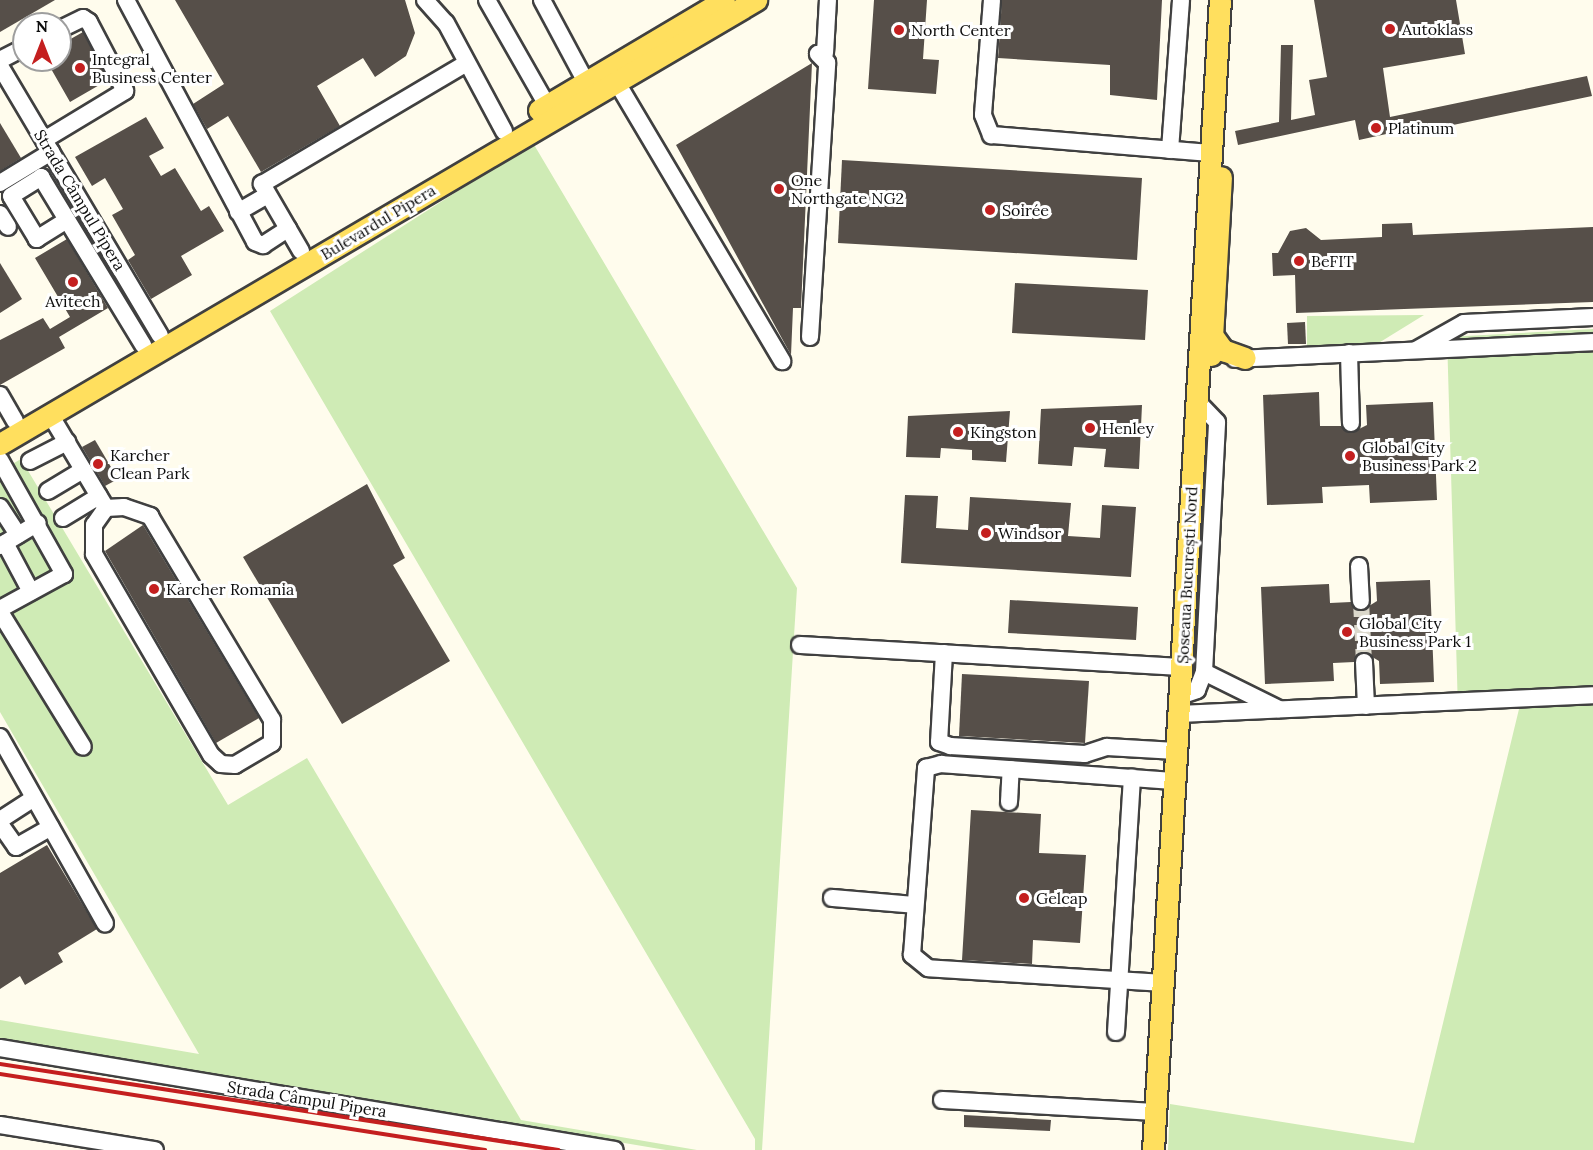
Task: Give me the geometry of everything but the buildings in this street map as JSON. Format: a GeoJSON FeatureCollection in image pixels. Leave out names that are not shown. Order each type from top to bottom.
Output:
{"type":"FeatureCollection","features":[{"type":"Feature","properties":{"kind":"main road","name":"Bulevardul Pipera"},"geometry":{"type":"LineString","coordinates":[[8,425],[724,0]]}},
{"type":"Feature","properties":{"kind":"main road","name":"Bulevardul Pipera"},"geometry":{"type":"LineString","coordinates":[[0,444],[756,0]]}},
{"type":"Feature","properties":{"kind":"main road","name":"Șoseaua București Nord"},"geometry":{"type":"LineString","coordinates":[[1153,1150],[1197,401],[1203,370],[1202,307],[1220,0]]}},
{"type":"Feature","properties":{"kind":"main road"},"geometry":{"type":"LineString","coordinates":[[1203,370],[1214,341],[1223,196],[1211,153]]}},
{"type":"Feature","properties":{"kind":"main road"},"geometry":{"type":"LineString","coordinates":[[1202,307],[1214,341],[1245,358]]}},
{"type":"Feature","properties":{"kind":"street"},"geometry":{"type":"LineString","coordinates":[[126,0],[258,246],[288,229]]}},
{"type":"Feature","properties":{"kind":"street"},"geometry":{"type":"LineString","coordinates":[[425,0],[446,23],[465,64],[504,131]]}},
{"type":"Feature","properties":{"kind":"street"},"geometry":{"type":"LineString","coordinates":[[486,0],[547,105]]}},
{"type":"Feature","properties":{"kind":"street"},"geometry":{"type":"LineString","coordinates":[[542,0],[586,82]]}},
{"type":"Feature","properties":{"kind":"street"},"geometry":{"type":"LineString","coordinates":[[810,338],[827,63],[821,54],[828,0]]}},
{"type":"Feature","properties":{"kind":"street"},"geometry":{"type":"LineString","coordinates":[[992,0],[983,115],[991,135],[1211,153]]}},
{"type":"Feature","properties":{"kind":"street"},"geometry":{"type":"LineString","coordinates":[[1170,150],[1180,0]]}},
{"type":"Feature","properties":{"kind":"street"},"geometry":{"type":"LineString","coordinates":[[0,183],[125,91],[89,22],[83,18],[72,23]]}},
{"type":"Feature","properties":{"kind":"street"},"geometry":{"type":"LineString","coordinates":[[301,251],[262,184],[465,64]]}},
{"type":"Feature","properties":{"kind":"street","name":"Strada Câmpul Pipera"},"geometry":{"type":"LineString","coordinates":[[0,66],[48,146],[152,340]]}},
{"type":"Feature","properties":{"kind":"street"},"geometry":{"type":"LineString","coordinates":[[616,81],[783,360]]}},
{"type":"Feature","properties":{"kind":"street"},"geometry":{"type":"LineString","coordinates":[[238,212],[268,195]]}},
{"type":"Feature","properties":{"kind":"street"},"geometry":{"type":"LineString","coordinates":[[67,220],[152,340]]}},
{"type":"Feature","properties":{"kind":"street"},"geometry":{"type":"LineString","coordinates":[[1416,350],[1464,323],[1593,317]]}},
{"type":"Feature","properties":{"kind":"street"},"geometry":{"type":"LineString","coordinates":[[1203,370],[1245,358],[1593,342]]}},
{"type":"Feature","properties":{"kind":"street"},"geometry":{"type":"LineString","coordinates":[[1348,353],[1351,423]]}},
{"type":"Feature","properties":{"kind":"street"},"geometry":{"type":"LineString","coordinates":[[0,394],[8,425]]}},
{"type":"Feature","properties":{"kind":"street"},"geometry":{"type":"LineString","coordinates":[[1179,705],[1197,690],[1204,672],[1217,422],[1197,401]]}},
{"type":"Feature","properties":{"kind":"street"},"geometry":{"type":"LineString","coordinates":[[51,416],[103,502]]}},
{"type":"Feature","properties":{"kind":"street"},"geometry":{"type":"LineString","coordinates":[[30,461],[67,442]]}},
{"type":"Feature","properties":{"kind":"street"},"geometry":{"type":"LineString","coordinates":[[0,460],[38,523],[64,573],[0,611],[83,747]]}},
{"type":"Feature","properties":{"kind":"street"},"geometry":{"type":"LineString","coordinates":[[48,491],[83,470]]}},
{"type":"Feature","properties":{"kind":"street"},"geometry":{"type":"LineString","coordinates":[[63,518],[103,502],[132,508],[150,516],[273,720],[272,743],[235,765],[220,764],[211,755],[94,554],[94,525],[103,502]]}},
{"type":"Feature","properties":{"kind":"street"},"geometry":{"type":"LineString","coordinates":[[0,507],[8,541],[31,592]]}},
{"type":"Feature","properties":{"kind":"street"},"geometry":{"type":"LineString","coordinates":[[8,541],[38,523]]}},
{"type":"Feature","properties":{"kind":"street"},"geometry":{"type":"LineString","coordinates":[[1359,566],[1361,601]]}},
{"type":"Feature","properties":{"kind":"street"},"geometry":{"type":"LineString","coordinates":[[800,645],[1181,667]]}},
{"type":"Feature","properties":{"kind":"street"},"geometry":{"type":"LineString","coordinates":[[944,653],[939,742],[1085,754],[1107,747],[1176,751]]}},
{"type":"Feature","properties":{"kind":"street"},"geometry":{"type":"LineString","coordinates":[[1364,662],[1366,706]]}},
{"type":"Feature","properties":{"kind":"street"},"geometry":{"type":"LineString","coordinates":[[1204,672],[1281,710]]}},
{"type":"Feature","properties":{"kind":"street"},"geometry":{"type":"LineString","coordinates":[[1179,705],[1281,710],[1593,695]]}},
{"type":"Feature","properties":{"kind":"street"},"geometry":{"type":"LineString","coordinates":[[0,737],[105,922]]}},
{"type":"Feature","properties":{"kind":"street"},"geometry":{"type":"LineString","coordinates":[[1164,983],[922,966],[912,956],[924,771],[941,764],[1175,781]]}},
{"type":"Feature","properties":{"kind":"street"},"geometry":{"type":"LineString","coordinates":[[1009,802],[1011,769]]}},
{"type":"Feature","properties":{"kind":"street"},"geometry":{"type":"LineString","coordinates":[[1116,1032],[1132,778]]}},
{"type":"Feature","properties":{"kind":"street"},"geometry":{"type":"LineString","coordinates":[[34,798],[0,822],[16,847],[51,827]]}},
{"type":"Feature","properties":{"kind":"street"},"geometry":{"type":"LineString","coordinates":[[832,898],[915,904]]}},
{"type":"Feature","properties":{"kind":"street","name":"Strada Câmpul Pipera"},"geometry":{"type":"LineString","coordinates":[[0,1048],[615,1150]]}},
{"type":"Feature","properties":{"kind":"street"},"geometry":{"type":"LineString","coordinates":[[942,1100],[1156,1112]]}},
{"type":"Feature","properties":{"kind":"street"},"geometry":{"type":"LineString","coordinates":[[0,1125],[155,1150]]}},
{"type":"Feature","properties":{"kind":"green space"},"geometry":{"type":"Polygon","coordinates":[[[533,143],[797,588],[762,1150],[755,1150],[755,1139],[270,311],[533,143]]]}},
{"type":"Feature","properties":{"kind":"green space"},"geometry":{"type":"Polygon","coordinates":[[[1424,315],[1377,344],[1307,347],[1307,316],[1424,315]]]}},
{"type":"Feature","properties":{"kind":"green space"},"geometry":{"type":"Polygon","coordinates":[[[1593,329],[1593,1150],[1168,1150],[1170,1104],[1414,1143],[1519,709],[1458,710],[1447,337],[1593,329]]]}},
{"type":"Feature","properties":{"kind":"green space"},"geometry":{"type":"Polygon","coordinates":[[[21,459],[228,805],[307,758],[521,1120],[697,1150],[666,1150],[0,1038],[0,1020],[199,1054],[0,712],[0,471],[21,459]]]}},
{"type":"Feature","properties":{"kind":"tunnel"},"geometry":{"type":"LineString","coordinates":[[1361,601],[1364,662]]}},
{"type":"Feature","properties":{"kind":"railway"},"geometry":{"type":"LineString","coordinates":[[0,1064],[558,1150]]}},
{"type":"Feature","properties":{"kind":"railway"},"geometry":{"type":"LineString","coordinates":[[0,1074],[485,1150]]}},
{"type":"Feature","properties":{"kind":"place","name":"Autoklass"},"geometry":{"type":"Point","coordinates":[1390,29]}},
{"type":"Feature","properties":{"kind":"place","name":"North Center"},"geometry":{"type":"Point","coordinates":[899,30]}},
{"type":"Feature","properties":{"kind":"place","name":"Integral Business Center"},"geometry":{"type":"Point","coordinates":[80,68]}},
{"type":"Feature","properties":{"kind":"place","name":"Platinum"},"geometry":{"type":"Point","coordinates":[1376,128]}},
{"type":"Feature","properties":{"kind":"place","name":"One Northgate NG2"},"geometry":{"type":"Point","coordinates":[779,189]}},
{"type":"Feature","properties":{"kind":"place","name":"Soirée"},"geometry":{"type":"Point","coordinates":[990,210]}},
{"type":"Feature","properties":{"kind":"place","name":"BeFIT"},"geometry":{"type":"Point","coordinates":[1299,261]}},
{"type":"Feature","properties":{"kind":"place","name":"Avitech"},"geometry":{"type":"Point","coordinates":[73,282]}},
{"type":"Feature","properties":{"kind":"place","name":"Henley"},"geometry":{"type":"Point","coordinates":[1090,428]}},
{"type":"Feature","properties":{"kind":"place","name":"Kingston"},"geometry":{"type":"Point","coordinates":[958,432]}},
{"type":"Feature","properties":{"kind":"place","name":"Global City Business Park 2"},"geometry":{"type":"Point","coordinates":[1350,456]}},
{"type":"Feature","properties":{"kind":"place","name":"Karcher Clean Park"},"geometry":{"type":"Point","coordinates":[98,464]}},
{"type":"Feature","properties":{"kind":"place","name":"Windsor"},"geometry":{"type":"Point","coordinates":[986,533]}},
{"type":"Feature","properties":{"kind":"place","name":"Karcher Romania"},"geometry":{"type":"Point","coordinates":[154,589]}},
{"type":"Feature","properties":{"kind":"place","name":"Global City Business Park 1"},"geometry":{"type":"Point","coordinates":[1347,632]}},
{"type":"Feature","properties":{"kind":"place","name":"Gelcap"},"geometry":{"type":"Point","coordinates":[1024,898]}}]}
